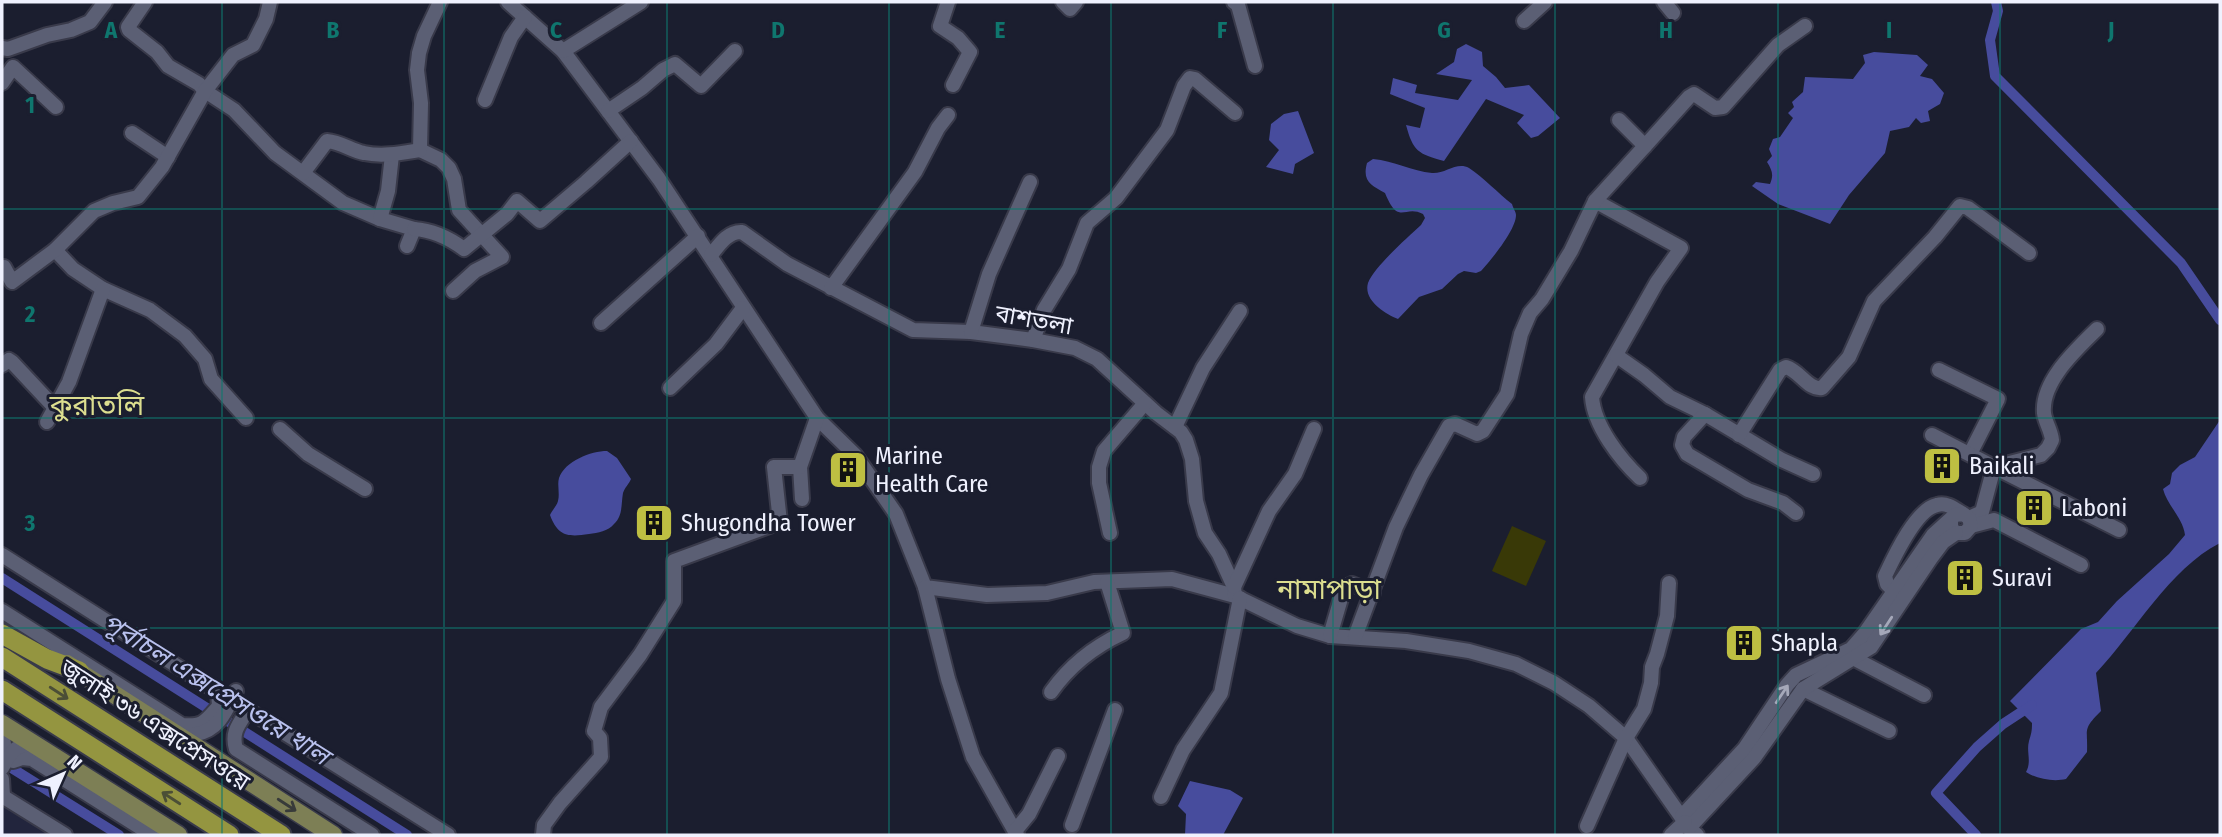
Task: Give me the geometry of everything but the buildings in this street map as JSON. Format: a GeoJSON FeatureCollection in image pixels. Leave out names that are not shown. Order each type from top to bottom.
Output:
{"type":"FeatureCollection","features":[{"type":"Feature","properties":{"kind":"highway"},"geometry":{"type":"LineString","coordinates":[[2,634],[53,662],[79,671]]}},
{"type":"Feature","properties":{"kind":"highway","name":"জুলাই ৩৬ এক্সপ্রেসওয়ে"},"geometry":{"type":"LineString","coordinates":[[2,657],[281,835]]}},
{"type":"Feature","properties":{"kind":"highway"},"geometry":{"type":"LineString","coordinates":[[2,690],[229,835]]}},
{"type":"Feature","properties":{"kind":"main road"},"geometry":{"type":"LineString","coordinates":[[2,624],[333,835]]}},
{"type":"Feature","properties":{"kind":"main road"},"geometry":{"type":"LineString","coordinates":[[2,730],[36,745],[178,835]]}},
{"type":"Feature","properties":{"kind":"street"},"geometry":{"type":"LineString","coordinates":[[2,48],[8,49],[90,22],[105,2]]}},
{"type":"Feature","properties":{"kind":"street"},"geometry":{"type":"LineString","coordinates":[[145,2],[128,27],[129,30],[157,52],[168,66],[199,84],[234,110],[275,153],[343,203],[380,219],[427,230],[464,248],[507,214],[517,201],[540,221],[631,141]]}},
{"type":"Feature","properties":{"kind":"street"},"geometry":{"type":"LineString","coordinates":[[2,268],[4,267],[12,282],[55,250],[94,211],[113,202],[138,197],[168,157],[205,90],[233,55],[253,45],[267,19],[270,2]]}},
{"type":"Feature","properties":{"kind":"street"},"geometry":{"type":"LineString","coordinates":[[420,150],[421,103],[417,70],[419,53],[440,2]]}},
{"type":"Feature","properties":{"kind":"street"},"geometry":{"type":"LineString","coordinates":[[508,2],[563,51],[698,236],[817,418],[855,455],[896,514],[925,587],[948,679],[973,757],[1016,833],[1029,814],[1058,756]]}},
{"type":"Feature","properties":{"kind":"street"},"geometry":{"type":"LineString","coordinates":[[563,51],[641,2]]}},
{"type":"Feature","properties":{"kind":"street"},"geometry":{"type":"LineString","coordinates":[[948,2],[940,26],[958,38],[970,52],[953,85]]}},
{"type":"Feature","properties":{"kind":"street"},"geometry":{"type":"LineString","coordinates":[[1063,2],[1070,9],[1076,2]]}},
{"type":"Feature","properties":{"kind":"street"},"geometry":{"type":"LineString","coordinates":[[1234,2],[1238,5],[1255,66]]}},
{"type":"Feature","properties":{"kind":"street"},"geometry":{"type":"LineString","coordinates":[[1524,21],[1545,2]]}},
{"type":"Feature","properties":{"kind":"street"},"geometry":{"type":"LineString","coordinates":[[485,100],[511,37],[524,18]]}},
{"type":"Feature","properties":{"kind":"street"},"geometry":{"type":"LineString","coordinates":[[1355,638],[1396,527],[1421,475],[1449,426],[1455,424],[1478,434],[1507,394],[1521,334],[1530,313],[1542,299],[1571,251],[1595,201],[1689,97],[1695,94],[1715,108],[1723,107],[1778,45],[1805,26]]}},
{"type":"Feature","properties":{"kind":"street"},"geometry":{"type":"LineString","coordinates":[[608,111],[675,64],[701,86],[735,51]]}},
{"type":"Feature","properties":{"kind":"street"},"geometry":{"type":"LineString","coordinates":[[2,83],[13,67],[56,107]]}},
{"type":"Feature","properties":{"kind":"street"},"geometry":{"type":"LineString","coordinates":[[1032,340],[1044,310],[1069,269],[1087,223],[1116,198],[1167,130],[1184,86],[1190,78],[1195,79],[1235,113]]}},
{"type":"Feature","properties":{"kind":"street"},"geometry":{"type":"LineString","coordinates":[[831,288],[915,172],[938,128],[948,115]]}},
{"type":"Feature","properties":{"kind":"street"},"geometry":{"type":"LineString","coordinates":[[1619,120],[1645,146]]}},
{"type":"Feature","properties":{"kind":"street"},"geometry":{"type":"LineString","coordinates":[[132,133],[168,157]]}},
{"type":"Feature","properties":{"kind":"street"},"geometry":{"type":"LineString","coordinates":[[303,173],[327,141],[363,153],[392,155],[420,150],[441,160],[454,179],[459,210],[502,257],[475,271],[453,290]]}},
{"type":"Feature","properties":{"kind":"street"},"geometry":{"type":"LineString","coordinates":[[380,219],[388,191],[392,155]]}},
{"type":"Feature","properties":{"kind":"street"},"geometry":{"type":"LineString","coordinates":[[971,332],[989,274],[1030,181]]}},
{"type":"Feature","properties":{"kind":"street"},"geometry":{"type":"LineString","coordinates":[[1595,201],[1681,247],[1657,282],[1592,397],[1593,408],[1606,434],[1629,468],[1640,478]]}},
{"type":"Feature","properties":{"kind":"street"},"geometry":{"type":"LineString","coordinates":[[1739,435],[1780,370],[1786,367],[1793,369],[1813,387],[1822,387],[1849,357],[1874,301],[1935,237],[1960,206],[1968,208],[2029,253]]}},
{"type":"Feature","properties":{"kind":"street"},"geometry":{"type":"LineString","coordinates":[[407,246],[414,229]]}},
{"type":"Feature","properties":{"kind":"street","name":"বাশতলা"},"geometry":{"type":"LineString","coordinates":[[710,255],[730,234],[742,232],[787,264],[912,330],[971,332],[1032,340],[1075,348],[1097,359],[1175,427],[1186,440],[1192,459],[1196,501],[1205,533],[1219,554],[1237,594]]}},
{"type":"Feature","properties":{"kind":"street"},"geometry":{"type":"LineString","coordinates":[[601,323],[698,236]]}},
{"type":"Feature","properties":{"kind":"street"},"geometry":{"type":"LineString","coordinates":[[55,250],[74,269],[103,289],[150,310],[186,336],[202,354],[211,379],[246,418]]}},
{"type":"Feature","properties":{"kind":"street"},"geometry":{"type":"LineString","coordinates":[[47,422],[69,382],[103,289]]}},
{"type":"Feature","properties":{"kind":"street"},"geometry":{"type":"LineString","coordinates":[[670,387],[716,344],[743,308]]}},
{"type":"Feature","properties":{"kind":"street"},"geometry":{"type":"LineString","coordinates":[[1175,427],[1203,368],[1240,312]]}},
{"type":"Feature","properties":{"kind":"street"},"geometry":{"type":"LineString","coordinates":[[1994,467],[2041,455],[2048,448],[2052,439],[2044,413],[2045,398],[2053,379],[2096,328]]}},
{"type":"Feature","properties":{"kind":"street"},"geometry":{"type":"LineString","coordinates":[[1616,356],[1670,397],[1705,414],[1782,460],[1813,474]]}},
{"type":"Feature","properties":{"kind":"street"},"geometry":{"type":"LineString","coordinates":[[2,365],[9,360],[12,362],[55,408]]}},
{"type":"Feature","properties":{"kind":"street"},"geometry":{"type":"LineString","coordinates":[[1939,370],[1998,399],[1970,454]]}},
{"type":"Feature","properties":{"kind":"street"},"geometry":{"type":"LineString","coordinates":[[1110,533],[1099,467],[1104,451],[1145,403]]}},
{"type":"Feature","properties":{"kind":"street"},"geometry":{"type":"LineString","coordinates":[[1705,414],[1684,437],[1682,445],[1687,454],[1748,490],[1783,503],[1796,513]]}},
{"type":"Feature","properties":{"kind":"street"},"geometry":{"type":"LineString","coordinates":[[802,499],[800,467],[817,418]]}},
{"type":"Feature","properties":{"kind":"street"},"geometry":{"type":"LineString","coordinates":[[280,429],[308,454],[365,489]]}},
{"type":"Feature","properties":{"kind":"street"},"geometry":{"type":"LineString","coordinates":[[1161,797],[1183,750],[1222,693],[1237,594],[1269,511],[1295,474],[1314,429]]}},
{"type":"Feature","properties":{"kind":"street"},"geometry":{"type":"LineString","coordinates":[[1932,435],[2119,530]]}},
{"type":"Feature","properties":{"kind":"street"},"geometry":{"type":"LineString","coordinates":[[543,835],[544,825],[552,814],[601,757],[600,738],[594,731],[601,707],[674,601],[674,561],[780,522],[774,467],[800,467]]}},
{"type":"Feature","properties":{"kind":"street"},"geometry":{"type":"LineString","coordinates":[[1671,835],[1688,825],[1750,753],[1773,720],[1821,670],[1851,649],[1962,522],[1982,512],[1994,467]]}},
{"type":"Feature","properties":{"kind":"street"},"geometry":{"type":"LineString","coordinates":[[1897,595],[1887,584],[1885,576],[1923,513],[1937,505],[1949,506],[1962,522]]}},
{"type":"Feature","properties":{"kind":"street"},"geometry":{"type":"LineString","coordinates":[[1962,522],[1994,520],[2081,565]]}},
{"type":"Feature","properties":{"kind":"street"},"geometry":{"type":"LineString","coordinates":[[2,555],[218,692],[219,706],[202,729],[184,734],[170,732]]}},
{"type":"Feature","properties":{"kind":"street"},"geometry":{"type":"LineString","coordinates":[[925,587],[987,595],[1047,593],[1094,582],[1172,579],[1237,594],[1297,626],[1329,636],[1406,641],[1469,651],[1516,664],[1554,683],[1589,706],[1626,738],[1688,825]]}},
{"type":"Feature","properties":{"kind":"street"},"geometry":{"type":"LineString","coordinates":[[1051,692],[1064,673],[1080,658],[1123,633],[1107,582]]}},
{"type":"Feature","properties":{"kind":"street"},"geometry":{"type":"LineString","coordinates":[[1587,825],[1626,738],[1644,709],[1651,683],[1651,667],[1667,616],[1669,583]]}},
{"type":"Feature","properties":{"kind":"street"},"geometry":{"type":"LineString","coordinates":[[1329,636],[1344,588],[1352,584],[1373,593]]}},
{"type":"Feature","properties":{"kind":"street"},"geometry":{"type":"LineString","coordinates":[[1773,720],[1777,699],[1796,675],[1855,659],[1871,647],[1887,626],[1897,595]]}},
{"type":"Feature","properties":{"kind":"street"},"geometry":{"type":"LineString","coordinates":[[2,611],[182,725],[211,730],[244,702]]}},
{"type":"Feature","properties":{"kind":"street"},"geometry":{"type":"LineString","coordinates":[[1855,659],[1924,695]]}},
{"type":"Feature","properties":{"kind":"street"},"geometry":{"type":"LineString","coordinates":[[1803,689],[1889,731]]}},
{"type":"Feature","properties":{"kind":"street"},"geometry":{"type":"LineString","coordinates":[[237,774],[227,736],[244,702]]}},
{"type":"Feature","properties":{"kind":"street"},"geometry":{"type":"LineString","coordinates":[[244,702],[449,835]]}},
{"type":"Feature","properties":{"kind":"street"},"geometry":{"type":"LineString","coordinates":[[1072,825],[1115,710]]}},
{"type":"Feature","properties":{"kind":"street"},"geometry":{"type":"LineString","coordinates":[[2,730],[8,758]]}},
{"type":"Feature","properties":{"kind":"street"},"geometry":{"type":"LineString","coordinates":[[8,758],[24,744],[36,745]]}},
{"type":"Feature","properties":{"kind":"street"},"geometry":{"type":"LineString","coordinates":[[231,751],[372,835]]}},
{"type":"Feature","properties":{"kind":"street"},"geometry":{"type":"LineString","coordinates":[[8,758],[32,760],[152,835]]}},
{"type":"Feature","properties":{"kind":"street"},"geometry":{"type":"LineString","coordinates":[[2,779],[2,796],[65,835]]}},
{"type":"Feature","properties":{"kind":"shaded area"},"geometry":{"type":"Polygon","coordinates":[[[1466,44],[1482,52],[1483,66],[1505,88],[1529,85],[1560,118],[1538,136],[1531,138],[1517,123],[1524,115],[1486,99],[1444,161],[1418,150],[1411,141],[1406,125],[1420,128],[1425,108],[1390,94],[1393,78],[1417,85],[1415,93],[1458,100],[1472,80],[1436,74],[1454,62],[1457,49],[1466,44]]]}},
{"type":"Feature","properties":{"kind":"shaded area"},"geometry":{"type":"Polygon","coordinates":[[[1874,52],[1917,55],[1928,65],[1920,76],[1932,79],[1944,93],[1940,104],[1928,111],[1930,121],[1921,123],[1916,118],[1909,127],[1890,131],[1885,153],[1849,195],[1830,224],[1778,204],[1752,186],[1756,182],[1770,184],[1772,173],[1767,162],[1772,156],[1769,149],[1773,139],[1780,137],[1793,118],[1788,113],[1794,107],[1792,102],[1803,92],[1805,77],[1853,79],[1865,63],[1863,55],[1874,52]]]}},
{"type":"Feature","properties":{"kind":"shaded area"},"geometry":{"type":"Polygon","coordinates":[[[1298,111],[1314,153],[1295,164],[1293,174],[1266,167],[1279,150],[1269,140],[1271,124],[1284,114],[1298,111]]]}},
{"type":"Feature","properties":{"kind":"shaded area"},"geometry":{"type":"Polygon","coordinates":[[[1373,159],[1432,173],[1464,166],[1512,204],[1516,214],[1508,236],[1481,271],[1464,271],[1458,274],[1442,289],[1419,297],[1398,319],[1381,310],[1372,301],[1367,289],[1368,283],[1384,261],[1425,218],[1423,214],[1416,212],[1398,212],[1385,193],[1369,182],[1366,174],[1367,163],[1373,159]]]}},
{"type":"Feature","properties":{"kind":"shaded area"},"geometry":{"type":"Polygon","coordinates":[[[2220,420],[2220,543],[2202,554],[2169,585],[2096,673],[2101,711],[2088,726],[2087,752],[2066,779],[2051,780],[2026,772],[2032,723],[2010,701],[2081,629],[2098,622],[2169,554],[2185,535],[2163,489],[2170,484],[2172,473],[2180,465],[2195,457],[2220,420]]]}},
{"type":"Feature","properties":{"kind":"shaded area"},"geometry":{"type":"Polygon","coordinates":[[[607,451],[617,458],[631,479],[623,493],[617,521],[603,531],[592,534],[565,534],[557,528],[550,515],[557,505],[562,472],[579,458],[607,451]]]}},
{"type":"Feature","properties":{"kind":"shaded area"},"geometry":{"type":"Polygon","coordinates":[[[1512,526],[1546,541],[1526,586],[1492,571],[1512,526]]]}},
{"type":"Feature","properties":{"kind":"shaded area"},"geometry":{"type":"Polygon","coordinates":[[[1190,781],[1230,790],[1243,798],[1223,835],[1185,835],[1186,814],[1178,806],[1190,781]]]}},
{"type":"Feature","properties":{"kind":"shaded area"},"geometry":{"type":"Polygon","coordinates":[[[2,800],[57,835],[2,835],[2,800]]]}},
{"type":"Feature","properties":{"kind":"waterway"},"geometry":{"type":"LineString","coordinates":[[1996,2],[1998,11],[1990,40],[1995,76],[2181,263],[2220,320]]}},
{"type":"Feature","properties":{"kind":"waterway","name":"পূর্বাচল এক্সপ্রেসওয়ে খাল"},"geometry":{"type":"LineString","coordinates":[[2,578],[407,835]]}},
{"type":"Feature","properties":{"kind":"waterway"},"geometry":{"type":"LineString","coordinates":[[1976,835],[1936,793],[1977,747],[2003,724],[2032,705]]}},
{"type":"Feature","properties":{"kind":"waterway","name":"পূর্বাচল এক্সপ্রেসওয়ে খাল"},"geometry":{"type":"LineString","coordinates":[[2,762],[119,835]]}},
{"type":"Feature","properties":{"kind":"place","name":"Baikali"},"geometry":{"type":"Point","coordinates":[1942,466]}},
{"type":"Feature","properties":{"kind":"place","name":"Marine Health Care"},"geometry":{"type":"Point","coordinates":[848,470]}},
{"type":"Feature","properties":{"kind":"place","name":"Laboni"},"geometry":{"type":"Point","coordinates":[2034,508]}},
{"type":"Feature","properties":{"kind":"place","name":"Shugondha Tower"},"geometry":{"type":"Point","coordinates":[654,523]}},
{"type":"Feature","properties":{"kind":"place","name":"Suravi"},"geometry":{"type":"Point","coordinates":[1965,578]}},
{"type":"Feature","properties":{"kind":"place","name":"Shapla"},"geometry":{"type":"Point","coordinates":[1744,643]}},
{"type":"Feature","properties":{"kind":"district","name":"কুরাতলি"},"geometry":{"type":"Point","coordinates":[97,405]}},
{"type":"Feature","properties":{"kind":"district","name":"নামাপাড়া"},"geometry":{"type":"Point","coordinates":[1329,589]}}]}
